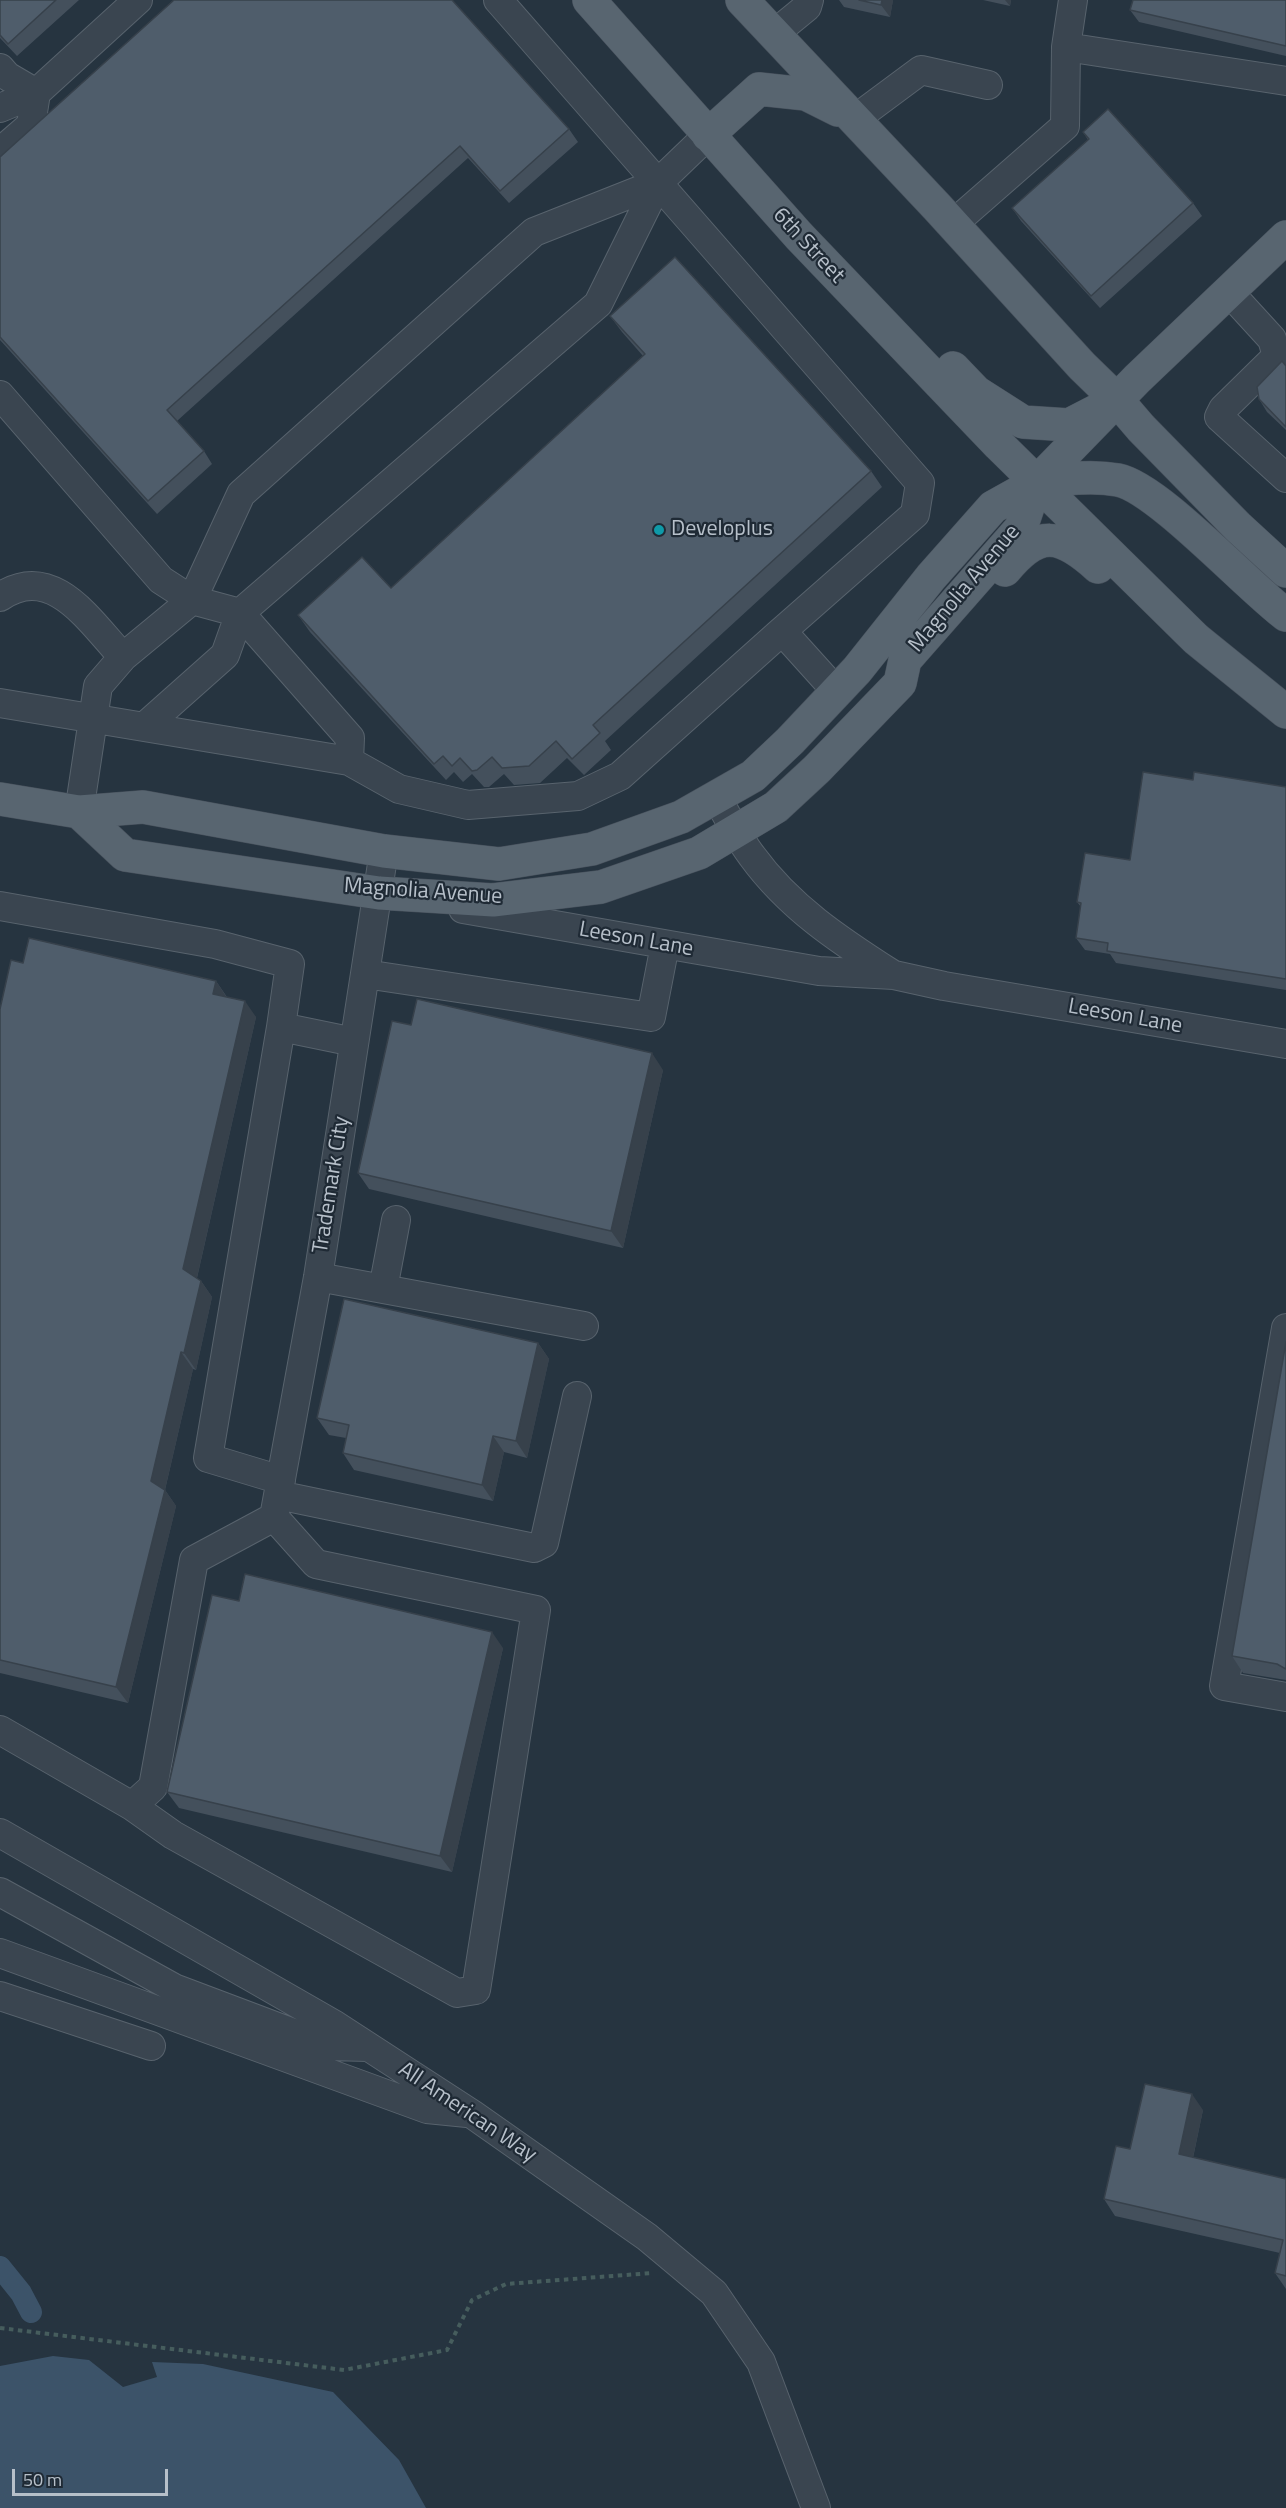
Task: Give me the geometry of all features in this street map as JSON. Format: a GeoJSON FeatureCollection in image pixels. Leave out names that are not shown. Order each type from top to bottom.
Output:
{"type":"FeatureCollection","features":[{"type":"Feature","properties":{"kind":"main road","name":"6th Street"},"geometry":{"type":"LineString","coordinates":[[589,0],[799,236],[1036,483]]}},
{"type":"Feature","properties":{"kind":"main road"},"geometry":{"type":"LineString","coordinates":[[742,0],[1141,428],[1237,526],[1286,571]]}},
{"type":"Feature","properties":{"kind":"main road"},"geometry":{"type":"LineString","coordinates":[[708,135],[759,89],[807,94],[855,119]]}},
{"type":"Feature","properties":{"kind":"main road"},"geometry":{"type":"LineString","coordinates":[[799,236],[873,284],[976,392],[1023,422],[1069,426],[1117,400],[1286,237]]}},
{"type":"Feature","properties":{"kind":"main road","name":"Magnolia Avenue"},"geometry":{"type":"LineString","coordinates":[[0,799],[79,812],[143,807],[384,851],[499,864],[592,849],[681,818],[753,776],[790,741],[837,692],[993,507],[1036,483],[1117,400]]}},
{"type":"Feature","properties":{"kind":"main road"},"geometry":{"type":"LineString","coordinates":[[1036,483],[1088,477],[1121,480],[1157,502],[1286,615]]}},
{"type":"Feature","properties":{"kind":"main road"},"geometry":{"type":"LineString","coordinates":[[1036,483],[1196,639],[1286,712]]}},
{"type":"Feature","properties":{"kind":"main road","name":"Magnolia Avenue"},"geometry":{"type":"LineString","coordinates":[[79,812],[125,855],[379,893],[493,900],[601,887],[699,853],[776,807],[818,769],[900,683],[905,660],[1021,528],[1036,483]]}},
{"type":"Feature","properties":{"kind":"main road"},"geometry":{"type":"LineString","coordinates":[[900,683],[922,669],[1015,558],[1030,545],[1045,539],[1060,540],[1077,548],[1136,601],[1196,639]]}},
{"type":"Feature","properties":{"kind":"street"},"geometry":{"type":"LineString","coordinates":[[0,108],[36,93],[138,0]]}},
{"type":"Feature","properties":{"kind":"street"},"geometry":{"type":"LineString","coordinates":[[0,702],[93,720],[349,761],[399,789],[468,806],[578,796],[620,776],[915,514],[920,483],[498,0]]}},
{"type":"Feature","properties":{"kind":"street"},"geometry":{"type":"LineString","coordinates":[[774,34],[807,7],[809,0]]}},
{"type":"Feature","properties":{"kind":"street"},"geometry":{"type":"LineString","coordinates":[[953,224],[1065,126],[1066,47],[1073,0]]}},
{"type":"Feature","properties":{"kind":"street"},"geometry":{"type":"LineString","coordinates":[[1066,47],[1286,81]]}},
{"type":"Feature","properties":{"kind":"street"},"geometry":{"type":"LineString","coordinates":[[0,68],[7,76],[36,93]]}},
{"type":"Feature","properties":{"kind":"street"},"geometry":{"type":"LineString","coordinates":[[855,119],[921,69],[988,85]]}},
{"type":"Feature","properties":{"kind":"street"},"geometry":{"type":"LineString","coordinates":[[0,152],[31,125],[36,93]]}},
{"type":"Feature","properties":{"kind":"street"},"geometry":{"type":"LineString","coordinates":[[144,727],[225,655],[240,613],[598,304],[657,183],[708,135]]}},
{"type":"Feature","properties":{"kind":"street"},"geometry":{"type":"LineString","coordinates":[[79,812],[98,686],[123,657],[192,600],[241,494],[534,231],[657,183]]}},
{"type":"Feature","properties":{"kind":"street"},"geometry":{"type":"LineString","coordinates":[[1229,292],[1272,339],[1278,350],[1277,356],[1223,409],[1219,417],[1286,478]]}},
{"type":"Feature","properties":{"kind":"street"},"geometry":{"type":"LineString","coordinates":[[0,395],[161,580],[192,600],[240,613],[350,738],[349,761]]}},
{"type":"Feature","properties":{"kind":"street"},"geometry":{"type":"LineString","coordinates":[[0,597],[12,589],[32,584],[61,593],[123,657]]}},
{"type":"Feature","properties":{"kind":"street"},"geometry":{"type":"LineString","coordinates":[[782,631],[837,692]]}},
{"type":"Feature","properties":{"kind":"street","name":"Leeson Lane"},"geometry":{"type":"LineString","coordinates":[[716,797],[750,854],[777,887],[808,917],[894,975]]}},
{"type":"Feature","properties":{"kind":"street","name":"Trademark City"},"geometry":{"type":"LineString","coordinates":[[278,1498],[318,1277],[384,851]]}},
{"type":"Feature","properties":{"kind":"street","name":"Leeson Lane"},"geometry":{"type":"LineString","coordinates":[[379,893],[819,971],[894,975],[944,986],[1286,1044]]}},
{"type":"Feature","properties":{"kind":"street"},"geometry":{"type":"LineString","coordinates":[[0,906],[215,944],[290,964],[208,1458],[278,1498],[534,1548],[544,1542],[577,1396]]}},
{"type":"Feature","properties":{"kind":"street"},"geometry":{"type":"LineString","coordinates":[[365,974],[651,1017],[665,945]]}},
{"type":"Feature","properties":{"kind":"street"},"geometry":{"type":"LineString","coordinates":[[281,1027],[354,1042]]}},
{"type":"Feature","properties":{"kind":"street"},"geometry":{"type":"LineString","coordinates":[[383,1289],[396,1220]]}},
{"type":"Feature","properties":{"kind":"street"},"geometry":{"type":"LineString","coordinates":[[318,1277],[584,1326]]}},
{"type":"Feature","properties":{"kind":"street"},"geometry":{"type":"LineString","coordinates":[[1286,1328],[1224,1686],[1286,1697]]}},
{"type":"Feature","properties":{"kind":"street"},"geometry":{"type":"LineString","coordinates":[[0,1730],[132,1806],[173,1835],[457,1994],[477,1990],[536,1610],[316,1564],[278,1498]]}},
{"type":"Feature","properties":{"kind":"street"},"geometry":{"type":"LineString","coordinates":[[132,1806],[153,1787],[194,1560],[278,1498]]}},
{"type":"Feature","properties":{"kind":"street","name":"All American Way"},"geometry":{"type":"LineString","coordinates":[[0,1833],[369,2047],[472,2114],[647,2237],[714,2293],[761,2362],[814,2507]]}},
{"type":"Feature","properties":{"kind":"street"},"geometry":{"type":"LineString","coordinates":[[0,1892],[174,1988],[328,2046],[369,2047]]}},
{"type":"Feature","properties":{"kind":"street"},"geometry":{"type":"LineString","coordinates":[[0,1953],[427,2109],[472,2114]]}},
{"type":"Feature","properties":{"kind":"street"},"geometry":{"type":"LineString","coordinates":[[174,1988],[244,2042]]}},
{"type":"Feature","properties":{"kind":"street"},"geometry":{"type":"LineString","coordinates":[[0,1996],[151,2046]]}},
{"type":"Feature","properties":{"kind":"path"},"geometry":{"type":"LineString","coordinates":[[0,2328],[344,2370],[447,2350],[472,2300],[506,2284],[686,2270]]}},
{"type":"Feature","properties":{"kind":"water"},"geometry":{"type":"Polygon","coordinates":[[[53,2356],[89,2360],[123,2387],[157,2377],[152,2362],[203,2364],[333,2392],[399,2460],[426,2508],[0,2508],[0,2366],[53,2356]]]}},
{"type":"Feature","properties":{"kind":"building"},"geometry":{"type":"Polygon","coordinates":[[[0,0],[56,0],[8,44],[0,35],[0,0]]]}},
{"type":"Feature","properties":{"kind":"building"},"geometry":{"type":"Polygon","coordinates":[[[174,0],[452,0],[569,129],[500,191],[460,146],[167,410],[204,451],[148,501],[0,337],[0,157],[174,0]]]}},
{"type":"Feature","properties":{"kind":"building"},"geometry":{"type":"Polygon","coordinates":[[[859,0],[882,0],[881,5],[859,0]]]}},
{"type":"Feature","properties":{"kind":"building"},"geometry":{"type":"Polygon","coordinates":[[[1133,0],[1286,0],[1286,46],[1130,10],[1133,0]]]}},
{"type":"Feature","properties":{"kind":"building"},"geometry":{"type":"Polygon","coordinates":[[[1108,109],[1193,203],[1091,296],[1012,208],[1089,139],[1083,132],[1108,109]]]}},
{"type":"Feature","properties":{"kind":"building","name":"Developlus"},"geometry":{"type":"Polygon","coordinates":[[[675,257],[871,471],[593,725],[600,733],[572,759],[556,741],[529,766],[502,768],[492,757],[477,770],[472,771],[460,758],[452,766],[443,756],[434,764],[298,615],[362,557],[391,588],[645,354],[610,316],[675,257]]]}},
{"type":"Feature","properties":{"kind":"building"},"geometry":{"type":"Polygon","coordinates":[[[1282,361],[1286,366],[1286,427],[1259,399],[1257,387],[1282,361]]]}},
{"type":"Feature","properties":{"kind":"building"},"geometry":{"type":"Polygon","coordinates":[[[1143,772],[1193,780],[1194,772],[1286,787],[1286,979],[1107,951],[1108,943],[1076,938],[1081,903],[1077,902],[1085,853],[1130,860],[1143,772]]]}},
{"type":"Feature","properties":{"kind":"building"},"geometry":{"type":"Polygon","coordinates":[[[29,938],[216,981],[213,994],[245,1001],[183,1269],[201,1281],[184,1353],[181,1352],[151,1481],[165,1490],[116,1687],[0,1660],[0,1009],[11,960],[23,963],[29,938]]]}},
{"type":"Feature","properties":{"kind":"building"},"geometry":{"type":"Polygon","coordinates":[[[417,999],[652,1053],[611,1231],[358,1173],[392,1021],[411,1025],[417,999]]]}},
{"type":"Feature","properties":{"kind":"building"},"geometry":{"type":"Polygon","coordinates":[[[344,1299],[538,1343],[516,1441],[493,1436],[482,1485],[343,1453],[349,1425],[317,1418],[344,1299]]]}},
{"type":"Feature","properties":{"kind":"building"},"geometry":{"type":"Polygon","coordinates":[[[1286,1342],[1286,1669],[1277,1664],[1232,1656],[1286,1342]]]}},
{"type":"Feature","properties":{"kind":"building"},"geometry":{"type":"Polygon","coordinates":[[[245,1574],[492,1632],[440,1856],[167,1792],[212,1595],[239,1601],[245,1574]]]}},
{"type":"Feature","properties":{"kind":"building"},"geometry":{"type":"Polygon","coordinates":[[[1145,2084],[1192,2094],[1179,2154],[1286,2179],[1286,2276],[1275,2273],[1283,2240],[1104,2199],[1116,2146],[1130,2149],[1145,2084]]]}},
{"type":"Feature","properties":{"kind":"waterway"},"geometry":{"type":"LineString","coordinates":[[0,2267],[21,2293],[31,2312]]}},
{"type":"Feature","properties":{"kind":"place","name":"Developlus"},"geometry":{"type":"Point","coordinates":[659,530]}}]}
